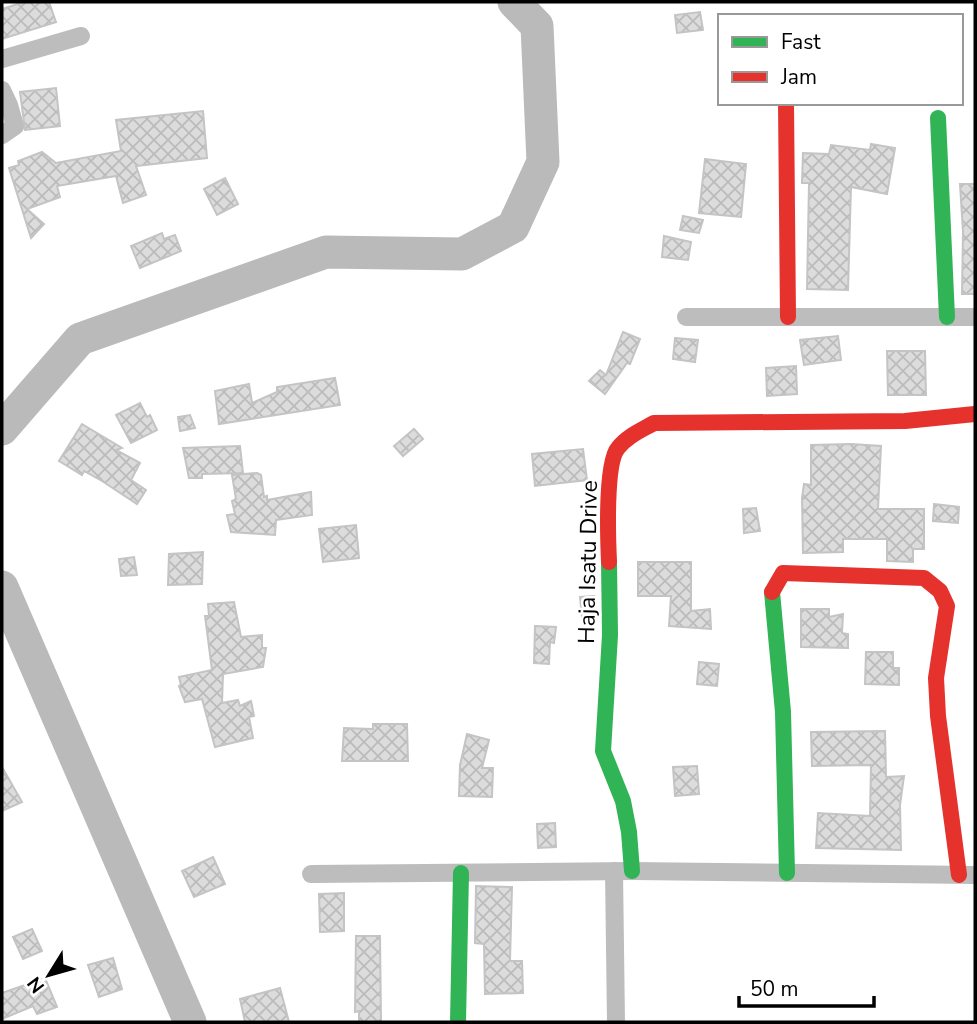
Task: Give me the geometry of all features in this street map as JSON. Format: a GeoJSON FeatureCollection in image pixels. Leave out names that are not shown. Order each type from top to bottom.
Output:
{"type":"FeatureCollection","features":[{"type":"Feature","properties":{"kind":"street"},"geometry":{"type":"LineString","coordinates":[[2,59],[81,36]]}},
{"type":"Feature","properties":{"kind":"street"},"geometry":{"type":"LineString","coordinates":[[2,90],[15,126],[2,135]]}},
{"type":"Feature","properties":{"kind":"street"},"geometry":{"type":"LineString","coordinates":[[786,105],[788,317]]}},
{"type":"Feature","properties":{"kind":"street"},"geometry":{"type":"LineString","coordinates":[[938,118],[947,317]]}},
{"type":"Feature","properties":{"kind":"street"},"geometry":{"type":"LineString","coordinates":[[686,317],[975,317]]}},
{"type":"Feature","properties":{"kind":"street","name":"Haja Isatu Drive"},"geometry":{"type":"LineString","coordinates":[[623,871],[629,832],[623,801],[603,751],[610,635],[608,522],[610,478],[616,449],[634,434],[654,424],[905,421],[975,414]]}},
{"type":"Feature","properties":{"kind":"street"},"geometry":{"type":"LineString","coordinates":[[311,874],[623,871],[787,873],[967,875],[937,716],[936,678],[947,606],[940,591],[924,578],[783,573],[772,593],[783,712],[787,873]]}},
{"type":"Feature","properties":{"kind":"street"},"geometry":{"type":"LineString","coordinates":[[616,1022],[623,871]]}},
{"type":"Feature","properties":{"kind":"street"},"geometry":{"type":"LineString","coordinates":[[458,1022],[461,873]]}},
{"type":"Feature","properties":{"kind":"building"},"geometry":{"type":"Polygon","coordinates":[[[24,2],[49,2],[56,22],[2,39],[2,9],[24,2]]]}},
{"type":"Feature","properties":{"kind":"building"},"geometry":{"type":"Polygon","coordinates":[[[700,12],[703,30],[677,33],[675,15],[700,12]]]}},
{"type":"Feature","properties":{"kind":"building"},"geometry":{"type":"Polygon","coordinates":[[[56,88],[60,126],[25,130],[20,92],[56,88]]]}},
{"type":"Feature","properties":{"kind":"building"},"geometry":{"type":"Polygon","coordinates":[[[203,111],[207,158],[136,166],[146,195],[123,203],[116,176],[57,186],[60,197],[27,209],[44,224],[31,238],[9,168],[19,165],[18,161],[42,152],[56,163],[121,151],[116,120],[203,111]]]}},
{"type":"Feature","properties":{"kind":"building"},"geometry":{"type":"Polygon","coordinates":[[[871,144],[895,148],[887,194],[851,187],[848,290],[807,289],[809,183],[802,183],[803,153],[829,154],[831,145],[870,150],[871,144]]]}},
{"type":"Feature","properties":{"kind":"building"},"geometry":{"type":"Polygon","coordinates":[[[705,159],[746,164],[741,217],[699,213],[705,159]]]}},
{"type":"Feature","properties":{"kind":"building"},"geometry":{"type":"Polygon","coordinates":[[[225,178],[238,204],[217,215],[204,189],[225,178]]]}},
{"type":"Feature","properties":{"kind":"building"},"geometry":{"type":"Polygon","coordinates":[[[960,184],[975,184],[975,294],[962,294],[963,232],[960,184]]]}},
{"type":"Feature","properties":{"kind":"building"},"geometry":{"type":"Polygon","coordinates":[[[683,216],[703,220],[699,233],[680,230],[683,216]]]}},
{"type":"Feature","properties":{"kind":"building"},"geometry":{"type":"Polygon","coordinates":[[[162,233],[164,239],[175,235],[181,251],[140,268],[131,246],[162,233]]]}},
{"type":"Feature","properties":{"kind":"building"},"geometry":{"type":"Polygon","coordinates":[[[664,236],[691,242],[688,260],[662,257],[664,236]]]}},
{"type":"Feature","properties":{"kind":"building"},"geometry":{"type":"Polygon","coordinates":[[[623,332],[640,339],[630,364],[627,363],[605,394],[589,381],[600,370],[606,375],[623,332]]]}},
{"type":"Feature","properties":{"kind":"building"},"geometry":{"type":"Polygon","coordinates":[[[838,336],[841,360],[804,365],[800,340],[838,336]]]}},
{"type":"Feature","properties":{"kind":"building"},"geometry":{"type":"Polygon","coordinates":[[[675,338],[698,340],[695,362],[673,359],[675,338]]]}},
{"type":"Feature","properties":{"kind":"building"},"geometry":{"type":"Polygon","coordinates":[[[887,351],[925,351],[926,395],[888,395],[887,351]]]}},
{"type":"Feature","properties":{"kind":"building"},"geometry":{"type":"Polygon","coordinates":[[[796,366],[797,394],[767,396],[766,368],[796,366]]]}},
{"type":"Feature","properties":{"kind":"building"},"geometry":{"type":"Polygon","coordinates":[[[335,378],[340,405],[219,424],[215,391],[249,384],[252,403],[277,392],[277,387],[335,378]]]}},
{"type":"Feature","properties":{"kind":"building"},"geometry":{"type":"Polygon","coordinates":[[[140,403],[157,430],[131,443],[116,415],[140,403]]]}},
{"type":"Feature","properties":{"kind":"building"},"geometry":{"type":"Polygon","coordinates":[[[190,415],[195,428],[180,431],[178,417],[190,415]]]}},
{"type":"Feature","properties":{"kind":"building"},"geometry":{"type":"Polygon","coordinates":[[[82,424],[122,448],[116,450],[140,463],[131,480],[146,490],[137,504],[84,471],[82,475],[59,461],[82,424]]]}},
{"type":"Feature","properties":{"kind":"building"},"geometry":{"type":"Polygon","coordinates":[[[414,429],[423,439],[403,456],[394,446],[414,429]]]}},
{"type":"Feature","properties":{"kind":"building"},"geometry":{"type":"Polygon","coordinates":[[[811,445],[881,446],[878,509],[924,509],[924,549],[913,549],[913,562],[887,561],[887,539],[843,539],[843,552],[803,553],[802,498],[804,484],[811,485],[811,445]]]}},
{"type":"Feature","properties":{"kind":"building"},"geometry":{"type":"Polygon","coordinates":[[[240,446],[243,473],[202,474],[202,478],[189,478],[183,448],[240,446]]]}},
{"type":"Feature","properties":{"kind":"building"},"geometry":{"type":"Polygon","coordinates":[[[583,449],[587,480],[535,486],[532,454],[583,449]]]}},
{"type":"Feature","properties":{"kind":"building"},"geometry":{"type":"Polygon","coordinates":[[[232,475],[261,475],[264,497],[267,496],[267,500],[311,492],[312,515],[276,520],[275,535],[231,532],[227,515],[235,514],[232,501],[236,499],[232,475]]]}},
{"type":"Feature","properties":{"kind":"building"},"geometry":{"type":"Polygon","coordinates":[[[934,504],[959,507],[958,523],[933,521],[934,504]]]}},
{"type":"Feature","properties":{"kind":"building"},"geometry":{"type":"Polygon","coordinates":[[[756,508],[760,531],[744,533],[743,509],[756,508]]]}},
{"type":"Feature","properties":{"kind":"building"},"geometry":{"type":"Polygon","coordinates":[[[356,525],[359,558],[323,562],[319,529],[356,525]]]}},
{"type":"Feature","properties":{"kind":"building"},"geometry":{"type":"Polygon","coordinates":[[[203,552],[202,584],[168,585],[169,554],[203,552]]]}},
{"type":"Feature","properties":{"kind":"building"},"geometry":{"type":"Polygon","coordinates":[[[134,557],[137,575],[121,576],[119,559],[134,557]]]}},
{"type":"Feature","properties":{"kind":"building"},"geometry":{"type":"Polygon","coordinates":[[[638,562],[691,562],[691,611],[710,609],[711,629],[669,626],[671,596],[638,596],[638,562]]]}},
{"type":"Feature","properties":{"kind":"building"},"geometry":{"type":"Polygon","coordinates":[[[594,596],[594,617],[582,618],[580,597],[594,596]]]}},
{"type":"Feature","properties":{"kind":"building"},"geometry":{"type":"Polygon","coordinates":[[[234,602],[241,637],[262,635],[262,648],[266,648],[263,667],[223,674],[222,703],[238,700],[240,706],[251,701],[254,716],[249,717],[253,738],[215,747],[202,699],[185,702],[179,686],[179,677],[212,670],[205,616],[209,616],[208,604],[234,602]]]}},
{"type":"Feature","properties":{"kind":"building"},"geometry":{"type":"Polygon","coordinates":[[[801,609],[829,609],[829,617],[843,614],[842,633],[848,634],[848,648],[801,647],[801,609]]]}},
{"type":"Feature","properties":{"kind":"building"},"geometry":{"type":"Polygon","coordinates":[[[535,626],[556,627],[554,643],[550,642],[549,664],[534,663],[535,626]]]}},
{"type":"Feature","properties":{"kind":"building"},"geometry":{"type":"Polygon","coordinates":[[[866,652],[893,652],[893,668],[899,668],[899,685],[865,684],[866,652]]]}},
{"type":"Feature","properties":{"kind":"building"},"geometry":{"type":"Polygon","coordinates":[[[699,662],[719,664],[717,686],[697,684],[699,662]]]}},
{"type":"Feature","properties":{"kind":"building"},"geometry":{"type":"Polygon","coordinates":[[[373,724],[407,724],[408,761],[342,761],[344,728],[373,729],[373,724]]]}},
{"type":"Feature","properties":{"kind":"building"},"geometry":{"type":"Polygon","coordinates":[[[885,731],[886,777],[904,776],[900,805],[901,850],[816,848],[818,813],[870,816],[871,765],[812,766],[811,732],[885,731]]]}},
{"type":"Feature","properties":{"kind":"building"},"geometry":{"type":"Polygon","coordinates":[[[467,734],[489,740],[482,768],[493,768],[492,797],[459,796],[460,765],[467,734]]]}},
{"type":"Feature","properties":{"kind":"building"},"geometry":{"type":"Polygon","coordinates":[[[697,766],[699,794],[675,796],[673,767],[697,766]]]}},
{"type":"Feature","properties":{"kind":"building"},"geometry":{"type":"Polygon","coordinates":[[[2,767],[22,802],[2,811],[2,767]]]}},
{"type":"Feature","properties":{"kind":"building"},"geometry":{"type":"Polygon","coordinates":[[[555,823],[556,847],[538,848],[537,824],[555,823]]]}},
{"type":"Feature","properties":{"kind":"building"},"geometry":{"type":"Polygon","coordinates":[[[213,857],[225,884],[194,897],[182,871],[213,857]]]}},
{"type":"Feature","properties":{"kind":"building"},"geometry":{"type":"Polygon","coordinates":[[[476,886],[512,887],[510,961],[522,961],[523,993],[485,994],[484,944],[475,943],[476,886]]]}},
{"type":"Feature","properties":{"kind":"building"},"geometry":{"type":"Polygon","coordinates":[[[344,893],[344,931],[320,932],[319,894],[344,893]]]}},
{"type":"Feature","properties":{"kind":"building"},"geometry":{"type":"Polygon","coordinates":[[[32,929],[42,951],[23,959],[13,937],[32,929]]]}},
{"type":"Feature","properties":{"kind":"building"},"geometry":{"type":"Polygon","coordinates":[[[356,936],[380,936],[381,1022],[359,1022],[359,1011],[355,1012],[356,936]]]}},
{"type":"Feature","properties":{"kind":"building"},"geometry":{"type":"Polygon","coordinates":[[[113,958],[122,989],[99,997],[88,965],[113,958]]]}},
{"type":"Feature","properties":{"kind":"building"},"geometry":{"type":"Polygon","coordinates":[[[45,978],[57,1007],[37,1014],[33,1006],[2,1019],[2,993],[45,978]]]}},
{"type":"Feature","properties":{"kind":"building"},"geometry":{"type":"Polygon","coordinates":[[[280,988],[289,1022],[245,1022],[240,999],[280,988]]]}},
{"type":"Feature","properties":{"kind":"waterway"},"geometry":{"type":"LineString","coordinates":[[2,429],[80,339],[326,252],[462,254],[513,227],[543,162],[537,26],[514,2]]}},
{"type":"Feature","properties":{"kind":"waterway"},"geometry":{"type":"LineString","coordinates":[[2,587],[190,1022]]}},
{"type":"Feature","properties":{"kind":"traffic: fast"},"geometry":{"type":"LineString","coordinates":[[938,118],[947,317]]}},
{"type":"Feature","properties":{"kind":"traffic: fast"},"geometry":{"type":"LineString","coordinates":[[609,562],[610,635],[603,751],[623,801],[632,871]]}},
{"type":"Feature","properties":{"kind":"traffic: fast"},"geometry":{"type":"LineString","coordinates":[[772,592],[783,712],[787,873]]}},
{"type":"Feature","properties":{"kind":"traffic: fast"},"geometry":{"type":"LineString","coordinates":[[458,1022],[461,873]]}},
{"type":"Feature","properties":{"kind":"traffic: jam"},"geometry":{"type":"LineString","coordinates":[[786,105],[788,317]]}},
{"type":"Feature","properties":{"kind":"traffic: jam"},"geometry":{"type":"LineString","coordinates":[[609,562],[608,502],[614,456],[626,440],[654,423],[905,421],[975,414]]}},
{"type":"Feature","properties":{"kind":"traffic: jam"},"geometry":{"type":"LineString","coordinates":[[772,592],[783,573],[924,578],[940,591],[947,606],[936,678],[938,716],[959,875]]}}]}
